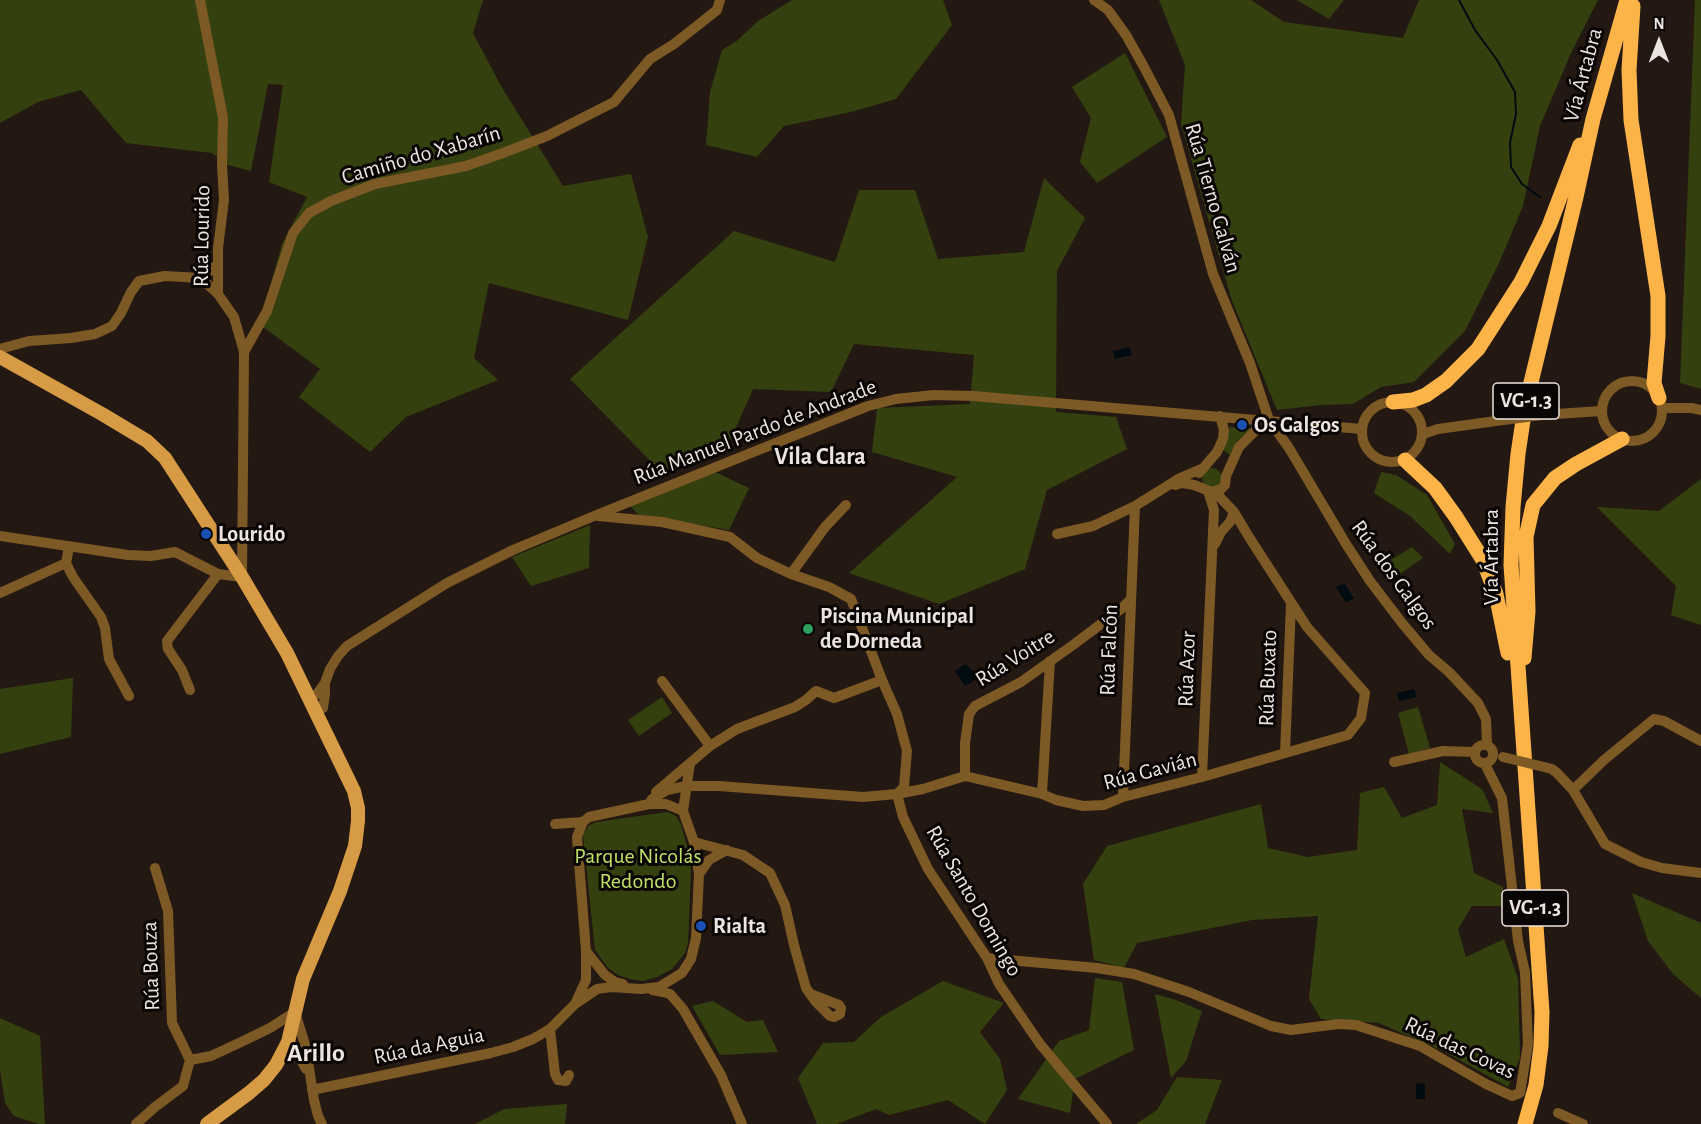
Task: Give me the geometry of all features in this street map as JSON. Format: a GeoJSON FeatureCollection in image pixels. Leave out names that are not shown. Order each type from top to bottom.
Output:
{"type":"FeatureCollection","features":[{"type":"Feature","properties":{"kind":"highway","name":"Vía Ártabra"},"geometry":{"type":"LineString","coordinates":[[1526,1124],[1536,1085],[1542,1012],[1511,565],[1513,507],[1525,406],[1593,118],[1627,0]]}},
{"type":"Feature","properties":{"kind":"highway"},"geometry":{"type":"LineString","coordinates":[[1634,0],[1629,70],[1631,120],[1658,296],[1658,336],[1654,383],[1661,403]]}},
{"type":"Feature","properties":{"kind":"highway"},"geometry":{"type":"LineString","coordinates":[[1393,402],[1413,400],[1426,395],[1446,381],[1478,349],[1521,282],[1549,226],[1593,118]]}},
{"type":"Feature","properties":{"kind":"highway"},"geometry":{"type":"LineString","coordinates":[[1519,691],[1528,611],[1526,537],[1533,505],[1555,478],[1622,439]]}},
{"type":"Feature","properties":{"kind":"highway"},"geometry":{"type":"LineString","coordinates":[[1405,460],[1435,488],[1483,560],[1496,594],[1519,691]]}},
{"type":"Feature","properties":{"kind":"main road"},"geometry":{"type":"LineString","coordinates":[[0,357],[102,414],[147,441],[159,451],[178,476],[242,577],[316,701],[354,791],[358,821],[352,857],[340,891],[308,963],[296,1012],[292,1044],[264,1080],[207,1124]]}},
{"type":"Feature","properties":{"kind":"street","name":"Rúa Lourido"},"geometry":{"type":"LineString","coordinates":[[200,0],[223,118],[224,200],[218,248],[218,294],[234,317],[244,352],[242,577]]}},
{"type":"Feature","properties":{"kind":"street","name":"Camiño do Xabarín"},"geometry":{"type":"LineString","coordinates":[[244,352],[267,311],[293,233],[309,213],[331,201],[375,183],[466,166],[503,153],[547,136],[614,102],[650,59],[674,44],[717,10],[720,0]]}},
{"type":"Feature","properties":{"kind":"street","name":"Rúa Tierno Galván"},"geometry":{"type":"LineString","coordinates":[[1094,0],[1108,10],[1126,35],[1168,115],[1213,274],[1250,363],[1269,420]]}},
{"type":"Feature","properties":{"kind":"street"},"geometry":{"type":"LineString","coordinates":[[201,278],[218,264]]}},
{"type":"Feature","properties":{"kind":"street"},"geometry":{"type":"LineString","coordinates":[[0,350],[29,341],[96,334],[112,326],[131,292],[140,281],[165,276],[201,278],[218,294]]}},
{"type":"Feature","properties":{"kind":"street"},"geometry":{"type":"LineString","coordinates":[[1625,381],[1646,384],[1654,390],[1661,403],[1659,424],[1649,435],[1636,441],[1614,435],[1607,428],[1601,411],[1603,400],[1608,392],[1625,381]]}},
{"type":"Feature","properties":{"kind":"street","name":"Rúa Manuel Pardo de Andrade"},"geometry":{"type":"LineString","coordinates":[[316,701],[330,669],[347,646],[447,583],[513,550],[868,406],[896,399],[934,395],[973,396],[1362,429]]}},
{"type":"Feature","properties":{"kind":"street"},"geometry":{"type":"LineString","coordinates":[[1393,402],[1401,403],[1414,411],[1422,426],[1423,434],[1417,449],[1405,460],[1387,462],[1371,454],[1366,447],[1362,429],[1369,413],[1384,403],[1393,402]]}},
{"type":"Feature","properties":{"kind":"street"},"geometry":{"type":"LineString","coordinates":[[1661,403],[1701,410]]}},
{"type":"Feature","properties":{"kind":"street"},"geometry":{"type":"LineString","coordinates":[[1423,434],[1438,429],[1496,421],[1601,411]]}},
{"type":"Feature","properties":{"kind":"street"},"geometry":{"type":"LineString","coordinates":[[1216,487],[1198,481],[1199,473],[1217,452],[1223,439],[1224,430],[1220,416]]}},
{"type":"Feature","properties":{"kind":"street"},"geometry":{"type":"LineString","coordinates":[[1216,487],[1239,447],[1269,420]]}},
{"type":"Feature","properties":{"kind":"street","name":"Rúa dos Galgos"},"geometry":{"type":"LineString","coordinates":[[1269,420],[1289,448],[1370,581],[1429,655],[1449,672],[1478,704],[1486,719],[1494,753]]}},
{"type":"Feature","properties":{"kind":"street"},"geometry":{"type":"LineString","coordinates":[[1057,534],[1093,525],[1135,506],[1180,478],[1211,464],[1218,465],[1224,470],[1216,487]]}},
{"type":"Feature","properties":{"kind":"street"},"geometry":{"type":"LineString","coordinates":[[1168,487],[1182,483],[1216,487]]}},
{"type":"Feature","properties":{"kind":"street","name":"Rúa Gavián"},"geometry":{"type":"LineString","coordinates":[[965,776],[1083,806],[1104,805],[1123,797],[1348,735],[1361,718],[1365,693],[1306,627],[1216,487]]}},
{"type":"Feature","properties":{"kind":"street","name":"Rúa Azor"},"geometry":{"type":"LineString","coordinates":[[1202,777],[1216,487]]}},
{"type":"Feature","properties":{"kind":"street"},"geometry":{"type":"LineString","coordinates":[[791,574],[825,527],[846,505]]}},
{"type":"Feature","properties":{"kind":"street","name":"Rúa Falcón"},"geometry":{"type":"LineString","coordinates":[[1123,797],[1135,506]]}},
{"type":"Feature","properties":{"kind":"street","name":"Rúa Azor"},"geometry":{"type":"LineString","coordinates":[[1211,562],[1216,541],[1230,522],[1232,509]]}},
{"type":"Feature","properties":{"kind":"street"},"geometry":{"type":"LineString","coordinates":[[594,516],[662,522],[730,537],[757,558],[791,574],[829,587],[851,599],[897,714],[907,751],[904,787],[897,794]]}},
{"type":"Feature","properties":{"kind":"street"},"geometry":{"type":"LineString","coordinates":[[1221,532],[1237,531],[1249,537]]}},
{"type":"Feature","properties":{"kind":"street"},"geometry":{"type":"LineString","coordinates":[[0,536],[128,555],[152,556],[175,552],[218,574],[234,578],[242,577]]}},
{"type":"Feature","properties":{"kind":"street"},"geometry":{"type":"LineString","coordinates":[[69,547],[66,563],[101,617],[105,628],[109,659],[129,696]]}},
{"type":"Feature","properties":{"kind":"street"},"geometry":{"type":"LineString","coordinates":[[0,593],[66,563]]}},
{"type":"Feature","properties":{"kind":"street"},"geometry":{"type":"LineString","coordinates":[[190,690],[182,670],[168,649],[167,642],[218,574]]}},
{"type":"Feature","properties":{"kind":"street","name":"Rúa Voitre"},"geometry":{"type":"LineString","coordinates":[[965,776],[965,743],[969,714],[975,706],[1021,682],[1130,600]]}},
{"type":"Feature","properties":{"kind":"street","name":"Rúa Buxato"},"geometry":{"type":"LineString","coordinates":[[1285,753],[1291,604]]}},
{"type":"Feature","properties":{"kind":"street"},"geometry":{"type":"LineString","coordinates":[[1105,621],[1114,621],[1129,628]]}},
{"type":"Feature","properties":{"kind":"street"},"geometry":{"type":"LineString","coordinates":[[1042,794],[1050,661]]}},
{"type":"Feature","properties":{"kind":"street"},"geometry":{"type":"LineString","coordinates":[[645,805],[710,746],[737,729],[795,707],[816,691],[834,698],[882,680]]}},
{"type":"Feature","properties":{"kind":"street"},"geometry":{"type":"LineString","coordinates":[[662,681],[710,746]]}},
{"type":"Feature","properties":{"kind":"street"},"geometry":{"type":"LineString","coordinates":[[1573,790],[1604,760],[1654,719],[1664,721],[1701,741]]}},
{"type":"Feature","properties":{"kind":"street"},"geometry":{"type":"LineString","coordinates":[[1494,753],[1491,760],[1485,764],[1477,760],[1475,752],[1479,746],[1494,753],[1552,769],[1557,773],[1573,790],[1605,844],[1641,862],[1662,868],[1701,873]]}},
{"type":"Feature","properties":{"kind":"street"},"geometry":{"type":"LineString","coordinates":[[1394,762],[1443,751],[1475,752]]}},
{"type":"Feature","properties":{"kind":"street"},"geometry":{"type":"LineString","coordinates":[[683,1010],[678,993],[679,980],[691,959],[696,938],[699,874],[694,842],[683,811],[690,763]]}},
{"type":"Feature","properties":{"kind":"street","name":"Rúa das Covas"},"geometry":{"type":"LineString","coordinates":[[987,958],[1097,968],[1134,974],[1189,992],[1272,1026],[1291,1030],[1338,1024],[1356,1025],[1420,1046],[1486,1084],[1512,1096],[1520,1093],[1528,1044],[1525,972],[1518,941],[1502,798],[1485,764]]}},
{"type":"Feature","properties":{"kind":"street"},"geometry":{"type":"LineString","coordinates":[[645,805],[667,790],[686,786],[719,786],[863,797],[923,789],[965,776]]}},
{"type":"Feature","properties":{"kind":"street","name":"Rúa Santo Domingo"},"geometry":{"type":"LineString","coordinates":[[897,794],[903,817],[928,869],[987,958],[999,984],[1040,1044],[1107,1124]]}},
{"type":"Feature","properties":{"kind":"street"},"geometry":{"type":"LineString","coordinates":[[555,824],[583,822],[589,817],[645,805],[666,804],[683,811]]}},
{"type":"Feature","properties":{"kind":"street","name":"Rúa da Aguia"},"geometry":{"type":"LineString","coordinates":[[575,1004],[586,980],[586,951],[577,837],[583,822]]}},
{"type":"Feature","properties":{"kind":"street"},"geometry":{"type":"LineString","coordinates":[[694,842],[743,855],[770,873],[786,905],[806,988],[830,1016],[840,1014],[841,1007],[813,995]]}},
{"type":"Feature","properties":{"kind":"street"},"geometry":{"type":"LineString","coordinates":[[699,874],[709,860],[727,850]]}},
{"type":"Feature","properties":{"kind":"street","name":"Rúa Bouza"},"geometry":{"type":"LineString","coordinates":[[155,868],[168,911],[172,1023],[190,1060]]}},
{"type":"Feature","properties":{"kind":"street"},"geometry":{"type":"LineString","coordinates":[[586,951],[605,975],[615,982],[670,994],[683,1010],[721,1075],[736,1118],[742,1124]]}},
{"type":"Feature","properties":{"kind":"street"},"geometry":{"type":"LineString","coordinates":[[586,980],[595,978],[598,983],[597,989],[659,987],[682,973]]}},
{"type":"Feature","properties":{"kind":"street","name":"Rúa da Aguia"},"geometry":{"type":"LineString","coordinates":[[312,1090],[513,1047],[550,1029],[575,1004],[597,989]]}},
{"type":"Feature","properties":{"kind":"street"},"geometry":{"type":"LineString","coordinates":[[136,1124],[183,1086],[190,1060],[211,1056],[270,1028],[296,1012],[318,1116],[322,1124]]}},
{"type":"Feature","properties":{"kind":"street"},"geometry":{"type":"LineString","coordinates":[[550,1029],[555,1074],[558,1080],[566,1081],[569,1075]]}},
{"type":"Feature","properties":{"kind":"street"},"geometry":{"type":"LineString","coordinates":[[304,1043],[300,1037],[292,1044],[310,1076]]}},
{"type":"Feature","properties":{"kind":"street"},"geometry":{"type":"LineString","coordinates":[[1558,1113],[1584,1124]]}},
{"type":"Feature","properties":{"kind":"green space"},"geometry":{"type":"Polygon","coordinates":[[[0,0],[483,0],[473,33],[501,86],[563,186],[631,174],[648,237],[628,320],[489,283],[474,358],[498,380],[406,417],[370,452],[299,397],[320,369],[263,327],[269,291],[282,244],[307,197],[269,182],[283,85],[268,84],[251,171],[228,165],[212,153],[126,143],[81,90],[38,102],[0,123],[0,0]]]}},
{"type":"Feature","properties":{"kind":"green space"},"geometry":{"type":"Polygon","coordinates":[[[792,0],[943,0],[952,25],[896,99],[851,112],[784,126],[757,157],[706,145],[710,92],[722,50],[738,40],[758,21],[792,0]]]}},
{"type":"Feature","properties":{"kind":"green space"},"geometry":{"type":"Polygon","coordinates":[[[1159,0],[1251,0],[1284,22],[1403,38],[1419,0],[1598,0],[1571,53],[1540,126],[1523,206],[1499,263],[1465,331],[1414,382],[1381,387],[1353,404],[1277,410],[1232,301],[1181,124],[1185,65],[1159,0]]]}},
{"type":"Feature","properties":{"kind":"green space"},"geometry":{"type":"Polygon","coordinates":[[[1297,0],[1344,0],[1329,19],[1297,0]]]}},
{"type":"Feature","properties":{"kind":"green space"},"geometry":{"type":"Polygon","coordinates":[[[1695,0],[1701,0],[1701,389],[1680,383],[1695,0]]]}},
{"type":"Feature","properties":{"kind":"green space"},"geometry":{"type":"Polygon","coordinates":[[[1125,53],[1167,137],[1097,183],[1080,162],[1091,118],[1072,87],[1125,53]]]}},
{"type":"Feature","properties":{"kind":"green space"},"geometry":{"type":"Polygon","coordinates":[[[1044,178],[1085,218],[1057,271],[1056,412],[1116,417],[1127,449],[1047,490],[1025,569],[939,604],[849,573],[957,477],[872,452],[877,408],[970,404],[974,355],[854,344],[831,392],[753,389],[730,441],[663,474],[570,379],[734,231],[835,262],[859,190],[915,190],[938,259],[1024,252],[1044,178]]]}},
{"type":"Feature","properties":{"kind":"green space"},"geometry":{"type":"Polygon","coordinates":[[[1230,427],[1251,429],[1237,441],[1230,455],[1223,450],[1230,427]]]}},
{"type":"Feature","properties":{"kind":"green space"},"geometry":{"type":"Polygon","coordinates":[[[1212,468],[1219,471],[1222,478],[1219,485],[1212,488],[1205,485],[1202,478],[1205,471],[1212,468]]]}},
{"type":"Feature","properties":{"kind":"green space"},"geometry":{"type":"Polygon","coordinates":[[[715,472],[749,488],[729,530],[639,515],[630,506],[715,472]]]}},
{"type":"Feature","properties":{"kind":"green space"},"geometry":{"type":"Polygon","coordinates":[[[1381,472],[1396,475],[1427,495],[1455,544],[1450,554],[1410,516],[1374,493],[1381,472]]]}},
{"type":"Feature","properties":{"kind":"green space"},"geometry":{"type":"Polygon","coordinates":[[[1701,479],[1701,625],[1671,615],[1676,586],[1597,507],[1659,511],[1701,479]]]}},
{"type":"Feature","properties":{"kind":"green space"},"geometry":{"type":"Polygon","coordinates":[[[590,525],[589,568],[531,586],[512,557],[590,525]]]}},
{"type":"Feature","properties":{"kind":"green space"},"geometry":{"type":"Polygon","coordinates":[[[1412,547],[1423,558],[1391,580],[1381,566],[1412,547]]]}},
{"type":"Feature","properties":{"kind":"green space"},"geometry":{"type":"Polygon","coordinates":[[[73,678],[71,737],[0,754],[0,689],[73,678]]]}},
{"type":"Feature","properties":{"kind":"green space"},"geometry":{"type":"Polygon","coordinates":[[[662,697],[672,713],[639,736],[628,720],[662,697]]]}},
{"type":"Feature","properties":{"kind":"green space"},"geometry":{"type":"Polygon","coordinates":[[[1418,707],[1430,748],[1409,754],[1398,713],[1418,707]]]}},
{"type":"Feature","properties":{"kind":"green space"},"geometry":{"type":"Polygon","coordinates":[[[1440,762],[1482,789],[1493,813],[1462,809],[1474,873],[1503,887],[1504,906],[1472,906],[1458,929],[1466,957],[1504,939],[1518,979],[1520,1058],[1508,1087],[1445,1052],[1379,1023],[1321,1019],[1309,999],[1318,916],[1252,920],[1137,943],[1124,968],[1094,960],[1083,884],[1107,846],[1261,804],[1268,848],[1308,857],[1357,850],[1360,793],[1384,787],[1402,818],[1437,805],[1440,762]]]}},
{"type":"Feature","properties":{"kind":"green space","name":"Parque Nicolás Redondo"},"geometry":{"type":"Polygon","coordinates":[[[668,812],[676,816],[681,825],[689,853],[691,869],[688,944],[685,953],[672,969],[643,981],[630,979],[608,968],[595,950],[583,836],[588,826],[596,822],[668,812]]]}},
{"type":"Feature","properties":{"kind":"green space"},"geometry":{"type":"Polygon","coordinates":[[[1632,893],[1701,923],[1701,998],[1673,974],[1648,941],[1632,893]]]}},
{"type":"Feature","properties":{"kind":"green space"},"geometry":{"type":"Polygon","coordinates":[[[1095,978],[1122,982],[1134,1050],[1075,1079],[1070,1113],[1018,1099],[1059,1041],[1089,1030],[1095,978]]]}},
{"type":"Feature","properties":{"kind":"green space"},"geometry":{"type":"Polygon","coordinates":[[[943,981],[1004,1003],[980,1032],[1000,1059],[1007,1090],[985,1124],[948,1100],[889,1115],[876,1109],[837,1124],[817,1124],[798,1078],[823,1043],[854,1042],[881,1017],[943,981]]]}},
{"type":"Feature","properties":{"kind":"green space"},"geometry":{"type":"Polygon","coordinates":[[[1155,994],[1202,1011],[1186,1061],[1171,1078],[1155,994]]]}},
{"type":"Feature","properties":{"kind":"green space"},"geometry":{"type":"Polygon","coordinates":[[[713,1001],[747,1022],[763,1020],[778,1052],[720,1055],[692,1006],[713,1001]]]}},
{"type":"Feature","properties":{"kind":"green space"},"geometry":{"type":"Polygon","coordinates":[[[0,1018],[40,1036],[45,1124],[14,1116],[5,1103],[0,1070],[0,1018]]]}},
{"type":"Feature","properties":{"kind":"green space"},"geometry":{"type":"Polygon","coordinates":[[[1177,1077],[1222,1080],[1205,1124],[1136,1124],[1157,1110],[1177,1077]]]}},
{"type":"Feature","properties":{"kind":"green space"},"geometry":{"type":"Polygon","coordinates":[[[567,1104],[565,1124],[475,1124],[504,1109],[567,1104]]]}},
{"type":"Feature","properties":{"kind":"shaded area"},"geometry":{"type":"Polygon","coordinates":[[[1130,347],[1132,355],[1115,359],[1113,351],[1130,347]]]}},
{"type":"Feature","properties":{"kind":"shaded area"},"geometry":{"type":"Polygon","coordinates":[[[1344,583],[1354,598],[1346,603],[1336,587],[1344,583]]]}},
{"type":"Feature","properties":{"kind":"shaded area"},"geometry":{"type":"Polygon","coordinates":[[[966,664],[971,670],[977,672],[978,678],[965,686],[955,671],[966,664]]]}},
{"type":"Feature","properties":{"kind":"shaded area"},"geometry":{"type":"Polygon","coordinates":[[[1414,689],[1417,697],[1399,701],[1397,693],[1414,689]]]}},
{"type":"Feature","properties":{"kind":"shaded area"},"geometry":{"type":"Polygon","coordinates":[[[1425,1083],[1425,1099],[1416,1099],[1416,1084],[1425,1083]]]}},
{"type":"Feature","properties":{"kind":"waterway"},"geometry":{"type":"LineString","coordinates":[[1459,0],[1475,30],[1497,60],[1515,92],[1516,114],[1510,143],[1511,167],[1522,184],[1540,197]]}},
{"type":"Feature","properties":{"kind":"place","name":"Os Galgos"},"geometry":{"type":"Point","coordinates":[1242,425]}},
{"type":"Feature","properties":{"kind":"place","name":"Lourido"},"geometry":{"type":"Point","coordinates":[206,534]}},
{"type":"Feature","properties":{"kind":"place","name":"Piscina Municipal de Dorneda"},"geometry":{"type":"Point","coordinates":[808,629]}},
{"type":"Feature","properties":{"kind":"place","name":"Rialta"},"geometry":{"type":"Point","coordinates":[701,926]}},
{"type":"Feature","properties":{"kind":"district","name":"Vila Clara"},"geometry":{"type":"Point","coordinates":[820,457]}},
{"type":"Feature","properties":{"kind":"district","name":"Arillo"},"geometry":{"type":"Point","coordinates":[316,1053]}}]}
